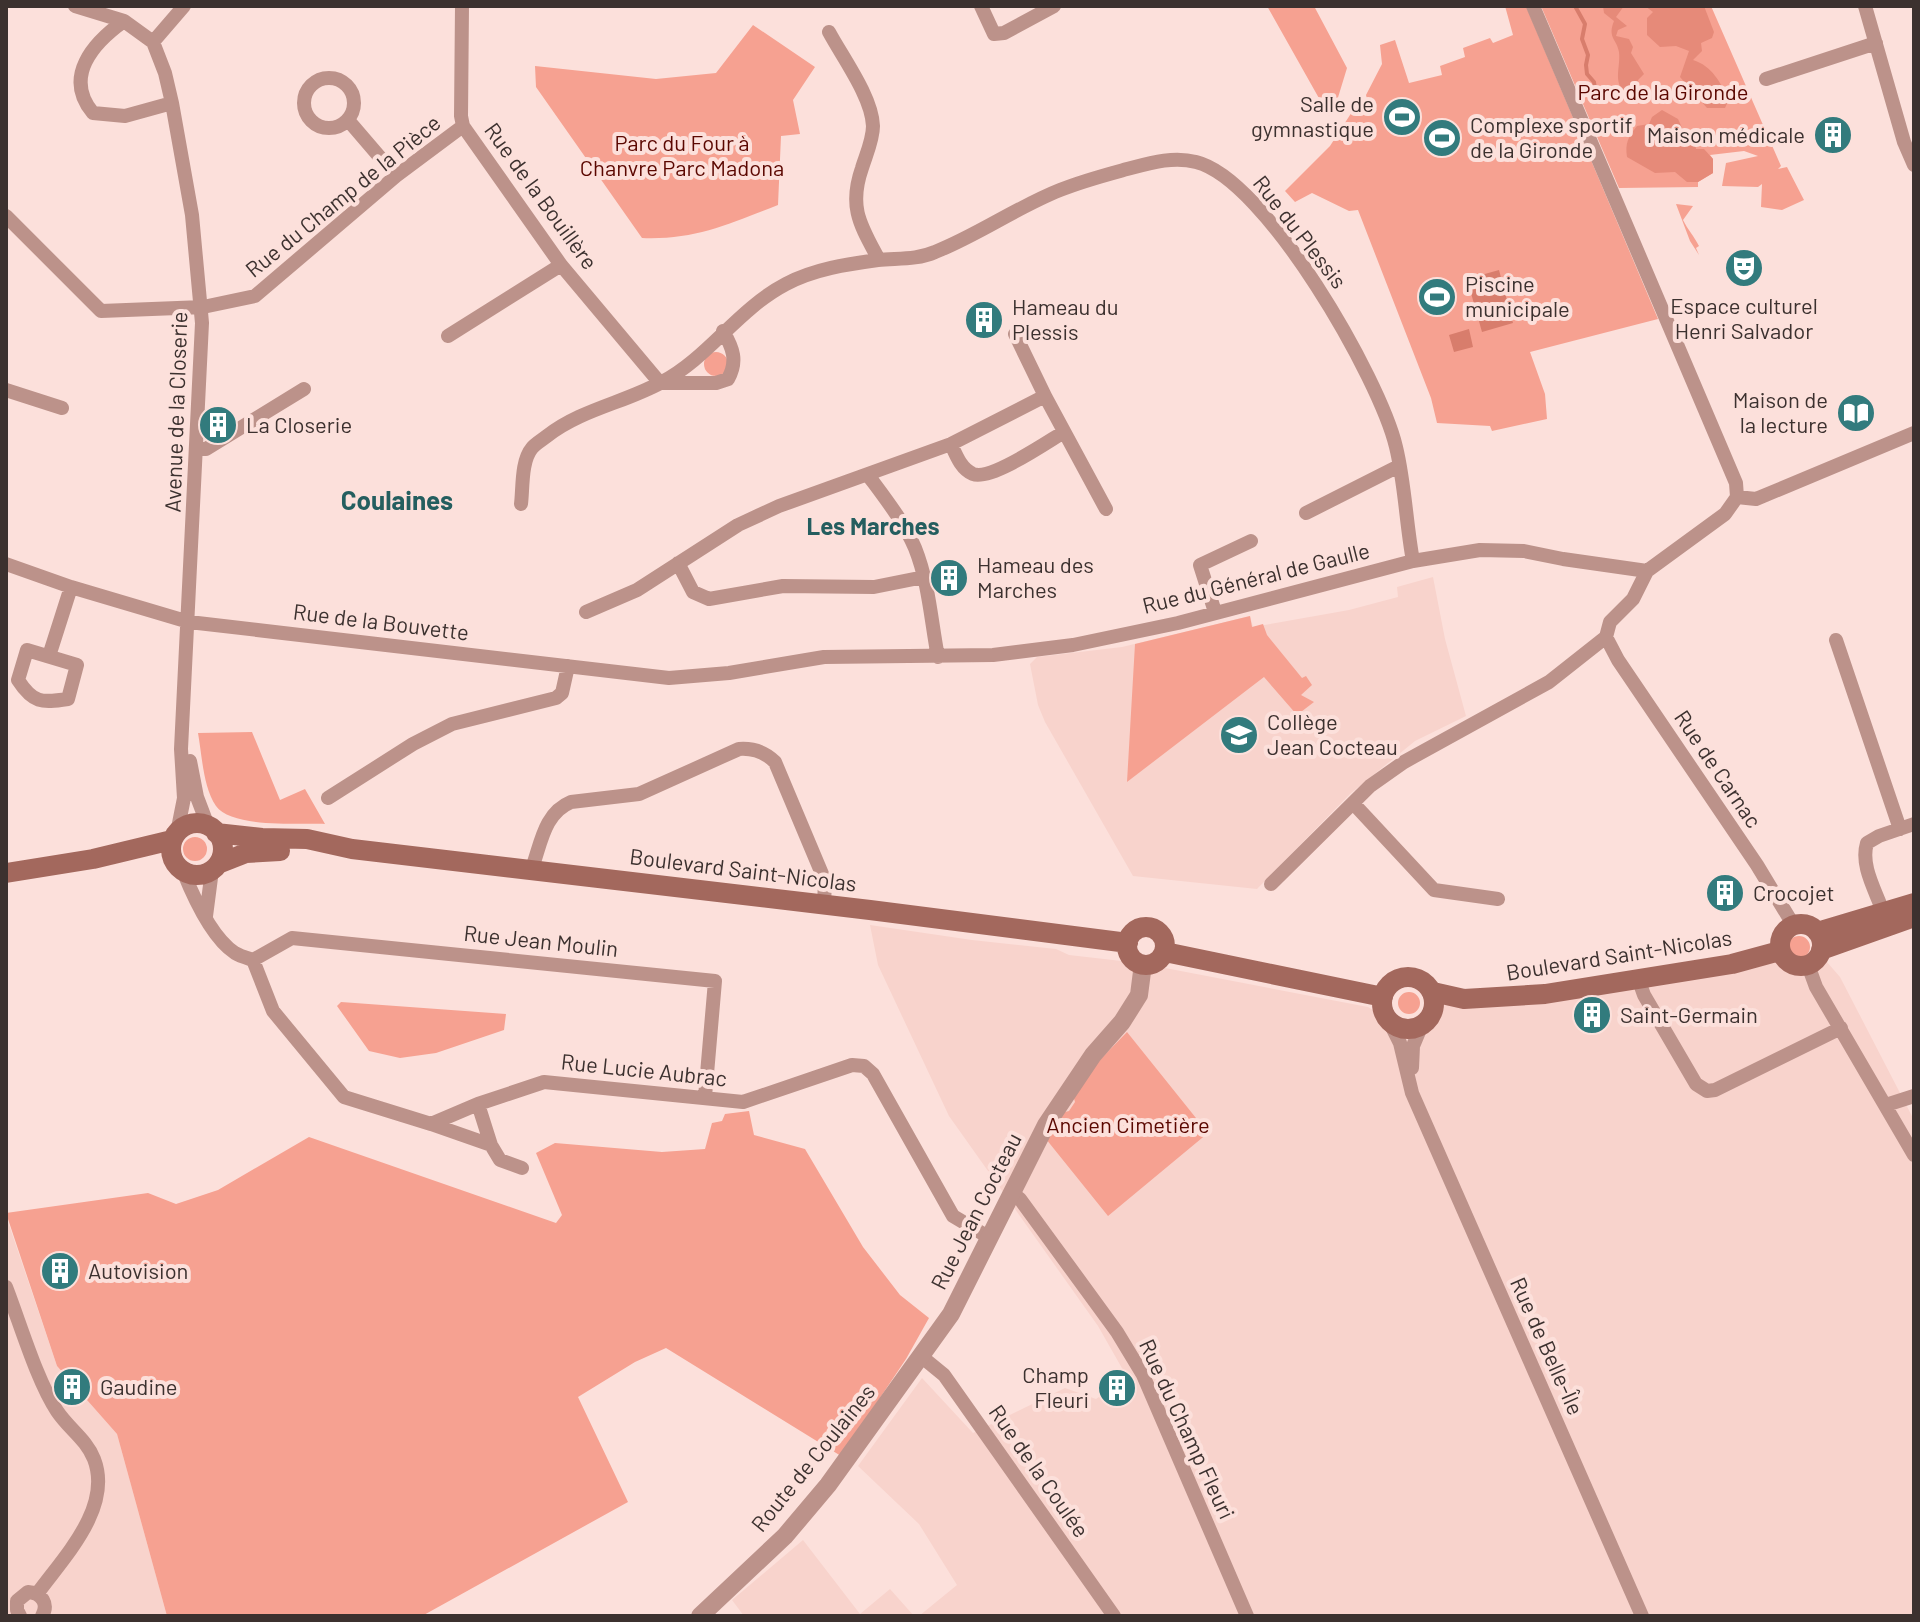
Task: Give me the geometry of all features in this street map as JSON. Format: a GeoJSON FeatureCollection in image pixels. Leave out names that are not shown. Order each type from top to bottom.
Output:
{"type":"FeatureCollection","features":[{"type":"Feature","properties":{"kind":"main road"},"geometry":{"type":"LineString","coordinates":[[6,873],[93,859],[175,837],[191,824],[212,829],[223,848],[215,867],[198,875],[151,860],[93,859]]}},
{"type":"Feature","properties":{"kind":"main road","name":"Boulevard Saint-Nicolas"},"geometry":{"type":"LineString","coordinates":[[212,829],[262,838],[307,839],[352,849],[532,868],[1128,943],[1136,930],[1149,927],[1163,938],[1165,952]]}},
{"type":"Feature","properties":{"kind":"main road"},"geometry":{"type":"LineString","coordinates":[[175,837],[171,849],[180,868]]}},
{"type":"Feature","properties":{"kind":"main road","name":"Boulevard Saint-Nicolas"},"geometry":{"type":"LineString","coordinates":[[215,867],[231,857],[261,851],[352,849]]}},
{"type":"Feature","properties":{"kind":"main road"},"geometry":{"type":"LineString","coordinates":[[1815,949],[1806,925],[1794,926],[1785,933],[1780,951],[1786,960],[1795,965],[1815,949],[1883,912],[1914,903]]}},
{"type":"Feature","properties":{"kind":"main road"},"geometry":{"type":"LineString","coordinates":[[1815,949],[1914,917]]}},
{"type":"Feature","properties":{"kind":"main road"},"geometry":{"type":"LineString","coordinates":[[1128,943],[1130,954],[1143,964],[1156,962],[1165,952],[1383,997]]}},
{"type":"Feature","properties":{"kind":"main road","name":"Boulevard Saint-Nicolas"},"geometry":{"type":"LineString","coordinates":[[1429,1010],[1464,999],[1545,994],[1639,981],[1732,964],[1780,951]]}},
{"type":"Feature","properties":{"kind":"main road"},"geometry":{"type":"LineString","coordinates":[[1409,977],[1427,984],[1429,1010],[1404,1029],[1389,1021],[1384,1013],[1383,997],[1391,983],[1409,977]]}},
{"type":"Feature","properties":{"kind":"street"},"geometry":{"type":"LineString","coordinates":[[75,6],[124,21],[153,42],[184,6]]}},
{"type":"Feature","properties":{"kind":"street","name":"Rue de la Bouillère"},"geometry":{"type":"LineString","coordinates":[[462,6],[463,126],[561,265],[660,383]]}},
{"type":"Feature","properties":{"kind":"street"},"geometry":{"type":"LineString","coordinates":[[981,6],[994,34],[1004,33],[1054,6]]}},
{"type":"Feature","properties":{"kind":"street"},"geometry":{"type":"LineString","coordinates":[[1271,884],[1370,786],[1404,762],[1549,682],[1606,637],[1610,622],[1633,599],[1647,571],[1725,514],[1737,497],[1736,483],[1533,6]]}},
{"type":"Feature","properties":{"kind":"street"},"geometry":{"type":"LineString","coordinates":[[1865,6],[1904,142],[1914,165]]}},
{"type":"Feature","properties":{"kind":"street"},"geometry":{"type":"LineString","coordinates":[[124,21],[102,37],[79,77],[80,93],[85,104],[93,113],[125,116],[172,103]]}},
{"type":"Feature","properties":{"kind":"street"},"geometry":{"type":"LineString","coordinates":[[829,32],[867,102],[873,127],[856,183],[854,203],[859,223],[879,260]]}},
{"type":"Feature","properties":{"kind":"street","name":"Avenue de la Closerie"},"geometry":{"type":"LineString","coordinates":[[153,42],[172,103],[192,215],[203,307],[182,725],[184,798],[175,837]]}},
{"type":"Feature","properties":{"kind":"street"},"geometry":{"type":"LineString","coordinates":[[1766,79],[1876,43]]}},
{"type":"Feature","properties":{"kind":"street"},"geometry":{"type":"LineString","coordinates":[[348,120],[396,176]]}},
{"type":"Feature","properties":{"kind":"street","name":"Rue du Champ de la Pièce"},"geometry":{"type":"LineString","coordinates":[[6,216],[101,311],[203,307],[255,296],[396,176],[463,126]]}},
{"type":"Feature","properties":{"kind":"street","name":"Rue du Plessis"},"geometry":{"type":"LineString","coordinates":[[521,504],[526,458],[532,448],[564,423],[660,383],[690,363],[751,306],[787,283],[815,272],[933,253],[1060,190],[1120,171],[1160,160],[1198,162],[1222,173],[1240,187],[1317,286],[1341,323],[1385,413],[1399,466],[1413,561]]}},
{"type":"Feature","properties":{"kind":"street"},"geometry":{"type":"LineString","coordinates":[[448,336],[561,265]]}},
{"type":"Feature","properties":{"kind":"street","name":"Rue du Plessis"},"geometry":{"type":"LineString","coordinates":[[660,383],[716,383],[728,379],[733,370],[734,357],[732,346],[723,331]]}},
{"type":"Feature","properties":{"kind":"street"},"geometry":{"type":"LineString","coordinates":[[1015,334],[1106,509]]}},
{"type":"Feature","properties":{"kind":"street"},"geometry":{"type":"LineString","coordinates":[[197,449],[206,449],[304,389]]}},
{"type":"Feature","properties":{"kind":"street"},"geometry":{"type":"LineString","coordinates":[[6,390],[62,408]]}},
{"type":"Feature","properties":{"kind":"street"},"geometry":{"type":"LineString","coordinates":[[586,612],[637,590],[738,525],[779,506],[951,444],[1045,396]]}},
{"type":"Feature","properties":{"kind":"street"},"geometry":{"type":"LineString","coordinates":[[951,444],[963,467],[974,475],[984,475],[1064,432]]}},
{"type":"Feature","properties":{"kind":"street"},"geometry":{"type":"LineString","coordinates":[[1737,497],[1756,499],[1914,433]]}},
{"type":"Feature","properties":{"kind":"street"},"geometry":{"type":"LineString","coordinates":[[1306,513],[1399,466]]}},
{"type":"Feature","properties":{"kind":"street"},"geometry":{"type":"LineString","coordinates":[[868,475],[894,510],[914,546],[924,577],[938,657]]}},
{"type":"Feature","properties":{"kind":"street"},"geometry":{"type":"LineString","coordinates":[[1215,612],[1200,565],[1251,541]]}},
{"type":"Feature","properties":{"kind":"street","name":"Rue du Général de Gaulle"},"geometry":{"type":"LineString","coordinates":[[568,666],[669,678],[729,673],[824,657],[993,655],[1073,645],[1413,561],[1480,550],[1524,551],[1647,571]]}},
{"type":"Feature","properties":{"kind":"street"},"geometry":{"type":"LineString","coordinates":[[678,563],[693,592],[709,599],[783,586],[874,587],[924,577]]}},
{"type":"Feature","properties":{"kind":"street","name":"Rue de la Bouvette"},"geometry":{"type":"LineString","coordinates":[[6,564],[189,622],[568,666]]}},
{"type":"Feature","properties":{"kind":"street"},"geometry":{"type":"LineString","coordinates":[[49,656],[71,587]]}},
{"type":"Feature","properties":{"kind":"street","name":"Rue de Carnac"},"geometry":{"type":"LineString","coordinates":[[1606,637],[1618,660],[1757,865],[1794,926]]}},
{"type":"Feature","properties":{"kind":"street"},"geometry":{"type":"LineString","coordinates":[[1836,640],[1907,827],[1867,843],[1864,852],[1869,876],[1883,912]]}},
{"type":"Feature","properties":{"kind":"street"},"geometry":{"type":"LineString","coordinates":[[27,650],[49,656],[77,665],[68,699],[47,702],[29,696],[18,680],[27,650]]}},
{"type":"Feature","properties":{"kind":"street"},"geometry":{"type":"LineString","coordinates":[[328,798],[413,744],[452,724],[556,698],[562,693],[568,666]]}},
{"type":"Feature","properties":{"kind":"street","name":"Avenue de la Closerie"},"geometry":{"type":"LineString","coordinates":[[182,725],[197,797],[212,829]]}},
{"type":"Feature","properties":{"kind":"street"},"geometry":{"type":"LineString","coordinates":[[532,868],[542,837],[553,814],[561,806],[571,802],[639,794],[739,749],[750,748],[768,755],[775,762],[825,881],[824,905]]}},
{"type":"Feature","properties":{"kind":"street"},"geometry":{"type":"LineString","coordinates":[[1353,803],[1434,890],[1498,899]]}},
{"type":"Feature","properties":{"kind":"street"},"geometry":{"type":"LineString","coordinates":[[206,916],[215,867]]}},
{"type":"Feature","properties":{"kind":"street"},"geometry":{"type":"LineString","coordinates":[[180,868],[219,937],[234,952],[253,960],[273,1011],[344,1097],[491,1145]]}},
{"type":"Feature","properties":{"kind":"street","name":"Rue Jean Moulin"},"geometry":{"type":"LineString","coordinates":[[253,960],[292,938],[715,981],[705,1097]]}},
{"type":"Feature","properties":{"kind":"street"},"geometry":{"type":"LineString","coordinates":[[1815,949],[1816,987],[1914,1155]]}},
{"type":"Feature","properties":{"kind":"street","name":"Rue Jean Cocteau"},"geometry":{"type":"LineString","coordinates":[[922,1357],[951,1314],[1046,1125],[1093,1055],[1122,1022],[1139,995],[1143,964]]}},
{"type":"Feature","properties":{"kind":"street"},"geometry":{"type":"LineString","coordinates":[[1639,981],[1644,995],[1696,1084],[1707,1091],[1715,1090],[1841,1028]]}},
{"type":"Feature","properties":{"kind":"street","name":"Rue de Belle-Île"},"geometry":{"type":"LineString","coordinates":[[1412,1093],[1413,1046],[1429,1010]]}},
{"type":"Feature","properties":{"kind":"street","name":"Rue de Belle-Île"},"geometry":{"type":"LineString","coordinates":[[1389,1021],[1400,1043],[1412,1093],[1642,1616]]}},
{"type":"Feature","properties":{"kind":"street","name":"Rue Lucie Aubrac"},"geometry":{"type":"LineString","coordinates":[[431,1124],[544,1082],[743,1102],[852,1065],[864,1066],[873,1074],[953,1216],[990,1238]]}},
{"type":"Feature","properties":{"kind":"street"},"geometry":{"type":"LineString","coordinates":[[1886,1105],[1914,1096]]}},
{"type":"Feature","properties":{"kind":"street"},"geometry":{"type":"LineString","coordinates":[[478,1104],[491,1145],[500,1160],[522,1168]]}},
{"type":"Feature","properties":{"kind":"street","name":"Rue du Champ Fleuri"},"geometry":{"type":"LineString","coordinates":[[1012,1193],[1020,1199],[1117,1332],[1143,1375],[1247,1616]]}},
{"type":"Feature","properties":{"kind":"street"},"geometry":{"type":"LineString","coordinates":[[6,1287],[56,1411],[83,1440],[98,1475],[98,1490],[86,1525],[37,1594]]}},
{"type":"Feature","properties":{"kind":"street","name":"Route de Coulaines"},"geometry":{"type":"LineString","coordinates":[[700,1616],[785,1536],[828,1485],[922,1357]]}},
{"type":"Feature","properties":{"kind":"street","name":"Rue de la Coulée"},"geometry":{"type":"LineString","coordinates":[[922,1357],[944,1375],[1114,1616]]}},
{"type":"Feature","properties":{"kind":"street"},"geometry":{"type":"LineString","coordinates":[[20,1616],[16,1606],[20,1597],[28,1592],[37,1594],[45,1605],[42,1616]]}},
{"type":"Feature","properties":{"kind":"shaded area"},"geometry":{"type":"Polygon","coordinates":[[[1603,6],[1624,6],[1616,17],[1627,26],[1618,30],[1616,36],[1629,39],[1633,47],[1631,53],[1644,74],[1638,80],[1640,94],[1629,97],[1620,86],[1619,52],[1612,35],[1614,21],[1604,13],[1603,6]]]}},
{"type":"Feature","properties":{"kind":"shaded area"},"geometry":{"type":"Polygon","coordinates":[[[1645,6],[1704,6],[1714,32],[1712,38],[1701,43],[1702,51],[1693,60],[1710,70],[1719,81],[1729,99],[1725,108],[1707,108],[1680,77],[1689,51],[1676,46],[1660,47],[1647,35],[1647,18],[1653,12],[1645,6]]]}},
{"type":"Feature","properties":{"kind":"shaded area"},"geometry":{"type":"Polygon","coordinates":[[[1662,110],[1678,119],[1684,132],[1690,130],[1699,134],[1696,149],[1704,149],[1713,159],[1713,173],[1698,182],[1687,182],[1675,172],[1655,173],[1627,157],[1627,144],[1634,130],[1637,126],[1649,124],[1652,117],[1662,110]]]}},
{"type":"Feature","properties":{"kind":"shaded area"},"geometry":{"type":"Polygon","coordinates":[[[1499,270],[1513,323],[1482,332],[1467,279],[1499,270]]]}},
{"type":"Feature","properties":{"kind":"shaded area"},"geometry":{"type":"Polygon","coordinates":[[[1469,329],[1473,347],[1454,352],[1449,335],[1469,329]]]}},
{"type":"Feature","properties":{"kind":"shaded area","name":"Collège Jean Cocteau"},"geometry":{"type":"Polygon","coordinates":[[[1433,577],[1445,639],[1466,716],[1415,741],[1350,794],[1257,889],[1133,876],[1045,722],[1038,705],[1030,664],[1037,657],[1122,647],[1250,616],[1253,627],[1349,610],[1398,597],[1397,587],[1433,577]]]}},
{"type":"Feature","properties":{"kind":"shaded area"},"geometry":{"type":"Polygon","coordinates":[[[870,925],[1056,949],[1069,955],[1139,963],[1368,1007],[1404,1029],[1420,1027],[1427,1022],[1435,1002],[1780,951],[1787,960],[1802,966],[1812,963],[1820,954],[1840,977],[1914,1120],[1914,1616],[919,1616],[957,1585],[919,1524],[858,1466],[922,1378],[973,1433],[1065,1388],[1096,1399],[1127,1377],[1098,1326],[949,1116],[878,965],[870,925]]]}},
{"type":"Feature","properties":{"kind":"shaded area"},"geometry":{"type":"Polygon","coordinates":[[[6,1216],[57,1366],[117,1434],[167,1616],[6,1616],[6,1216]]]}},
{"type":"Feature","properties":{"kind":"shaded area"},"geometry":{"type":"Polygon","coordinates":[[[803,1540],[860,1614],[890,1589],[914,1616],[744,1616],[732,1600],[803,1540]]]}},
{"type":"Feature","properties":{"kind":"green space"},"geometry":{"type":"Polygon","coordinates":[[[1267,6],[1314,6],[1347,68],[1329,116],[1267,6]]]}},
{"type":"Feature","properties":{"kind":"green space"},"geometry":{"type":"Polygon","coordinates":[[[1505,6],[1526,6],[1658,319],[1530,352],[1545,394],[1547,419],[1492,431],[1490,426],[1437,423],[1431,398],[1358,210],[1349,211],[1312,193],[1295,202],[1285,191],[1330,146],[1359,101],[1367,99],[1366,95],[1382,64],[1380,45],[1395,40],[1409,83],[1442,75],[1440,66],[1465,57],[1463,48],[1490,38],[1493,43],[1513,35],[1505,6]]]}},
{"type":"Feature","properties":{"kind":"green space","name":"Parc de la Gironde"},"geometry":{"type":"Polygon","coordinates":[[[1541,6],[1711,6],[1781,166],[1778,169],[1787,167],[1804,200],[1782,210],[1761,207],[1762,184],[1758,187],[1722,186],[1726,163],[1758,156],[1744,151],[1710,155],[1713,173],[1698,182],[1698,187],[1619,188],[1541,6]]]}},
{"type":"Feature","properties":{"kind":"green space","name":"Parc du Four à Chanvre Parc Madona"},"geometry":{"type":"Polygon","coordinates":[[[753,25],[815,67],[793,100],[800,134],[781,136],[778,205],[695,233],[642,238],[536,87],[535,66],[656,79],[716,73],[753,25]]]}},
{"type":"Feature","properties":{"kind":"green space"},"geometry":{"type":"Polygon","coordinates":[[[1676,204],[1693,206],[1683,220],[1699,246],[1696,248],[1699,255],[1690,241],[1676,204]]]}},
{"type":"Feature","properties":{"kind":"green space"},"geometry":{"type":"Polygon","coordinates":[[[716,352],[724,356],[728,364],[724,372],[716,376],[708,372],[704,364],[708,356],[716,352]]]}},
{"type":"Feature","properties":{"kind":"green space"},"geometry":{"type":"Polygon","coordinates":[[[1250,616],[1252,627],[1263,624],[1267,635],[1302,678],[1306,676],[1312,685],[1301,695],[1314,702],[1297,715],[1264,677],[1127,782],[1135,644],[1250,616]]]}},
{"type":"Feature","properties":{"kind":"green space"},"geometry":{"type":"Polygon","coordinates":[[[252,732],[280,800],[305,789],[325,824],[250,821],[224,813],[216,806],[206,780],[198,733],[252,732]]]}},
{"type":"Feature","properties":{"kind":"green space"},"geometry":{"type":"Polygon","coordinates":[[[190,837],[200,837],[207,844],[207,854],[200,861],[190,861],[183,854],[183,844],[190,837]]]}},
{"type":"Feature","properties":{"kind":"green space"},"geometry":{"type":"Polygon","coordinates":[[[1799,936],[1807,939],[1810,947],[1807,955],[1799,958],[1791,955],[1788,947],[1791,939],[1799,936]]]}},
{"type":"Feature","properties":{"kind":"green space"},"geometry":{"type":"Polygon","coordinates":[[[1409,992],[1417,995],[1420,1003],[1417,1011],[1409,1014],[1401,1011],[1398,1003],[1401,995],[1409,992]]]}},
{"type":"Feature","properties":{"kind":"green space"},"geometry":{"type":"Polygon","coordinates":[[[341,1002],[506,1014],[504,1030],[436,1053],[400,1058],[369,1051],[337,1006],[341,1002]]]}},
{"type":"Feature","properties":{"kind":"green space","name":"Ancien Cimetière"},"geometry":{"type":"Polygon","coordinates":[[[1127,1032],[1208,1133],[1108,1216],[1046,1139],[1061,1113],[1069,1111],[1075,1102],[1073,1095],[1093,1067],[1127,1032]]]}},
{"type":"Feature","properties":{"kind":"green space"},"geometry":{"type":"Polygon","coordinates":[[[749,1111],[754,1135],[805,1149],[863,1247],[900,1295],[929,1318],[906,1359],[841,1456],[666,1348],[635,1362],[578,1397],[628,1502],[422,1616],[167,1616],[117,1434],[57,1366],[6,1213],[148,1193],[176,1204],[218,1190],[309,1137],[556,1223],[562,1215],[536,1153],[555,1143],[662,1152],[705,1149],[712,1123],[722,1121],[725,1114],[749,1111]]]}},
{"type":"Feature","properties":{"kind":"waterway"},"geometry":{"type":"LineString","coordinates":[[1575,6],[1585,24],[1582,39],[1588,55],[1587,74],[1594,82],[1597,102]]}},
{"type":"Feature","properties":{"kind":"place","name":"Salle de gymnastique"},"geometry":{"type":"Point","coordinates":[1402,117]}},
{"type":"Feature","properties":{"kind":"place","name":"Maison médicale"},"geometry":{"type":"Point","coordinates":[1833,135]}},
{"type":"Feature","properties":{"kind":"place","name":"Complexe sportif de la Gironde"},"geometry":{"type":"Point","coordinates":[1442,138]}},
{"type":"Feature","properties":{"kind":"place","name":"Espace culturel Henri Salvador"},"geometry":{"type":"Point","coordinates":[1744,268]}},
{"type":"Feature","properties":{"kind":"place","name":"Piscine municipale"},"geometry":{"type":"Point","coordinates":[1437,297]}},
{"type":"Feature","properties":{"kind":"place","name":"Hameau du Plessis"},"geometry":{"type":"Point","coordinates":[984,320]}},
{"type":"Feature","properties":{"kind":"place","name":"Maison de la lecture"},"geometry":{"type":"Point","coordinates":[1856,413]}},
{"type":"Feature","properties":{"kind":"place","name":"La Closerie"},"geometry":{"type":"Point","coordinates":[218,425]}},
{"type":"Feature","properties":{"kind":"place","name":"Hameau des Marches"},"geometry":{"type":"Point","coordinates":[949,578]}},
{"type":"Feature","properties":{"kind":"place","name":"Collège Jean Cocteau"},"geometry":{"type":"Point","coordinates":[1239,735]}},
{"type":"Feature","properties":{"kind":"place","name":"Crocojet"},"geometry":{"type":"Point","coordinates":[1725,893]}},
{"type":"Feature","properties":{"kind":"place","name":"Saint-Germain"},"geometry":{"type":"Point","coordinates":[1592,1015]}},
{"type":"Feature","properties":{"kind":"place","name":"Autovision"},"geometry":{"type":"Point","coordinates":[60,1271]}},
{"type":"Feature","properties":{"kind":"place","name":"Gaudine"},"geometry":{"type":"Point","coordinates":[72,1387]}},
{"type":"Feature","properties":{"kind":"place","name":"Champ Fleuri"},"geometry":{"type":"Point","coordinates":[1117,1388]}},
{"type":"Feature","properties":{"kind":"district","name":"Coulaines"},"geometry":{"type":"Point","coordinates":[397,501]}},
{"type":"Feature","properties":{"kind":"district","name":"Les Marches"},"geometry":{"type":"Point","coordinates":[873,527]}}]}
